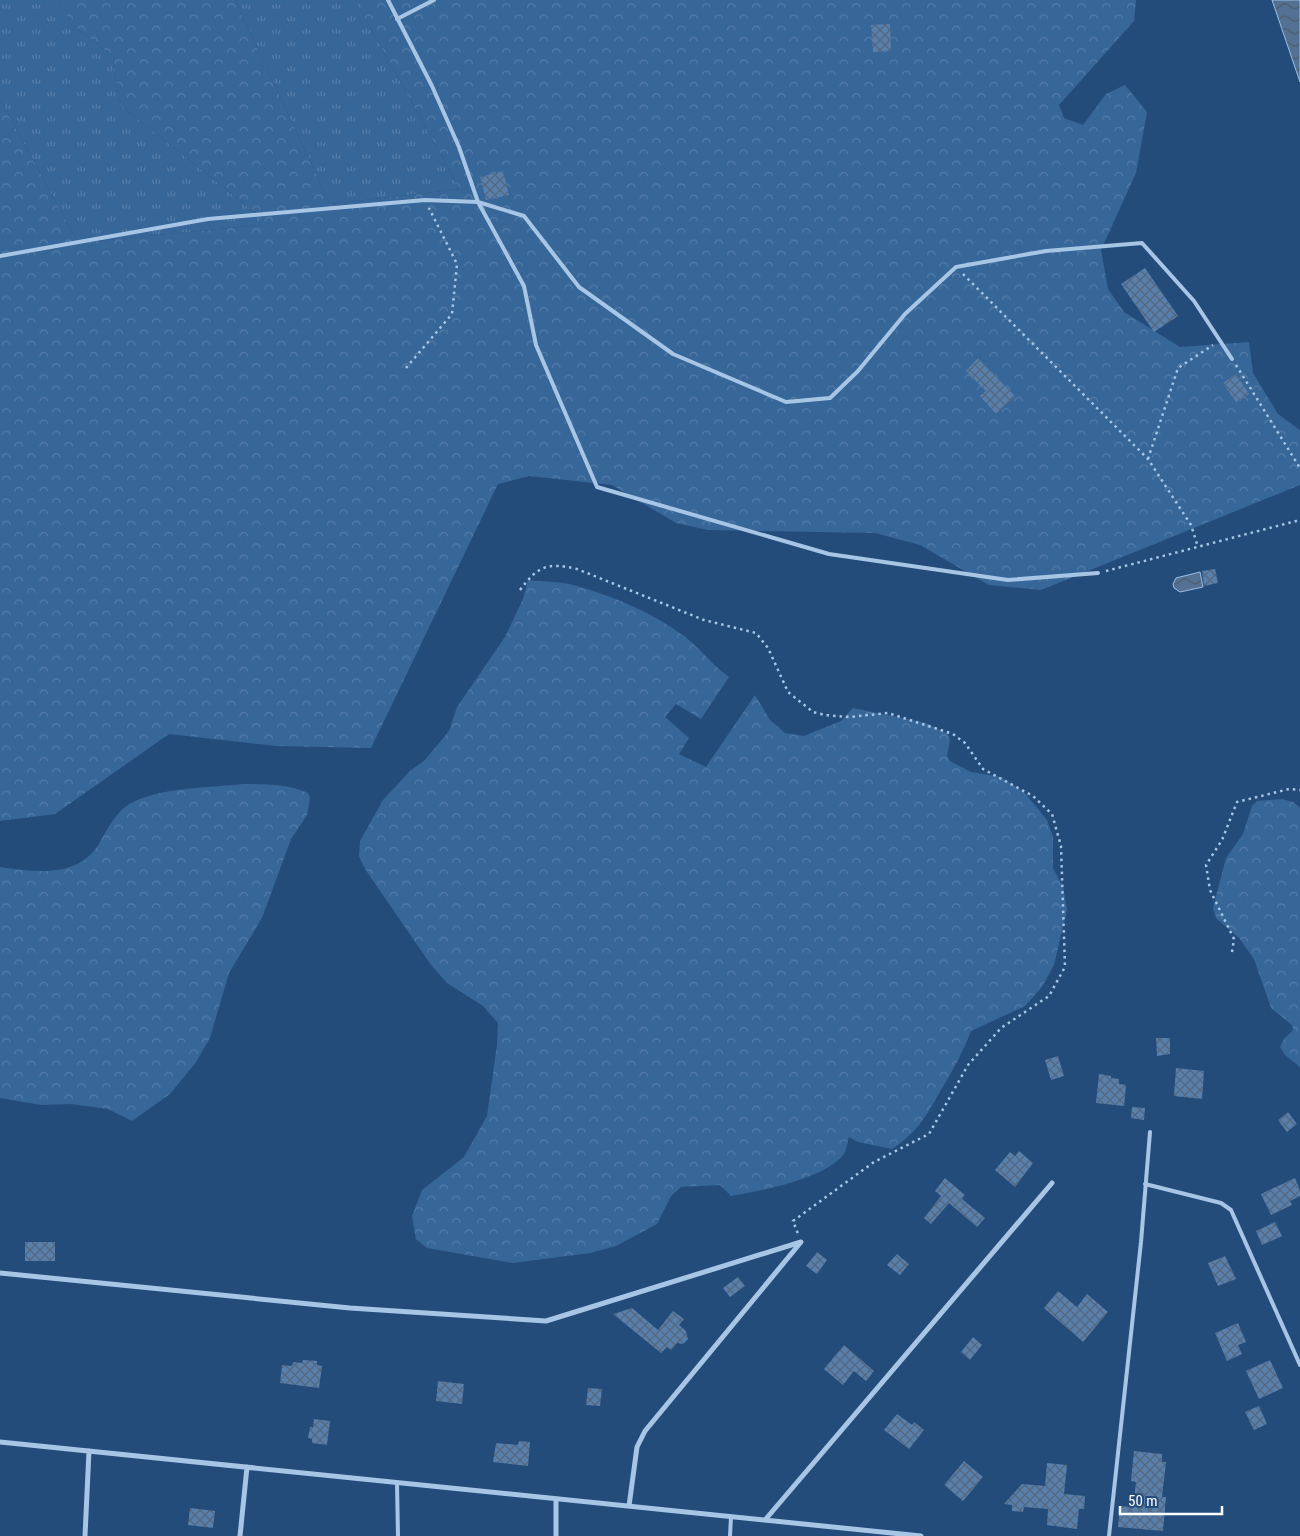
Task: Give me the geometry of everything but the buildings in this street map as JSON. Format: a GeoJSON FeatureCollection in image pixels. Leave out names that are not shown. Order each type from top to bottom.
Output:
{"type":"FeatureCollection","features":[{"type":"Feature","properties":{"kind":"street"},"geometry":{"type":"LineString","coordinates":[[765,1520],[1052,1182]]}},
{"type":"Feature","properties":{"kind":"street"},"geometry":{"type":"LineString","coordinates":[[0,1273],[350,1308],[546,1321],[801,1242]]}},
{"type":"Feature","properties":{"kind":"street"},"geometry":{"type":"LineString","coordinates":[[629,1506],[637,1446],[645,1431],[801,1242]]}},
{"type":"Feature","properties":{"kind":"street"},"geometry":{"type":"LineString","coordinates":[[0,1442],[921,1536]]}},
{"type":"Feature","properties":{"kind":"street"},"geometry":{"type":"LineString","coordinates":[[85,1536],[89,1451]]}},
{"type":"Feature","properties":{"kind":"street"},"geometry":{"type":"LineString","coordinates":[[240,1536],[247,1467]]}},
{"type":"Feature","properties":{"kind":"street"},"geometry":{"type":"LineString","coordinates":[[556,1499],[556,1536]]}},
{"type":"Feature","properties":{"kind":"lane"},"geometry":{"type":"LineString","coordinates":[[388,0],[432,86],[459,147],[478,202],[524,286],[536,346],[597,487],[829,554],[1008,580],[1098,574]]}},
{"type":"Feature","properties":{"kind":"lane"},"geometry":{"type":"LineString","coordinates":[[397,19],[434,0]]}},
{"type":"Feature","properties":{"kind":"lane"},"geometry":{"type":"LineString","coordinates":[[0,256],[208,219],[425,200],[478,202],[524,216],[580,287],[673,354],[786,402],[830,398],[858,371],[905,314],[956,267],[1046,251],[1142,243],[1194,301],[1232,358]]}},
{"type":"Feature","properties":{"kind":"lane"},"geometry":{"type":"LineString","coordinates":[[1109,1536],[1150,1132]]}},
{"type":"Feature","properties":{"kind":"lane"},"geometry":{"type":"LineString","coordinates":[[1145,1184],[1221,1203],[1231,1210],[1300,1365]]}},
{"type":"Feature","properties":{"kind":"lane"},"geometry":{"type":"LineString","coordinates":[[397,1483],[398,1536]]}},
{"type":"Feature","properties":{"kind":"lane"},"geometry":{"type":"LineString","coordinates":[[730,1536],[731,1517]]}},
{"type":"Feature","properties":{"kind":"path"},"geometry":{"type":"LineString","coordinates":[[406,368],[452,314],[457,264],[425,200]]}},
{"type":"Feature","properties":{"kind":"path"},"geometry":{"type":"LineString","coordinates":[[956,267],[1148,459],[1191,525],[1198,547]]}},
{"type":"Feature","properties":{"kind":"path"},"geometry":{"type":"LineString","coordinates":[[1148,459],[1178,368],[1220,340]]}},
{"type":"Feature","properties":{"kind":"path"},"geometry":{"type":"LineString","coordinates":[[1232,358],[1300,468]]}},
{"type":"Feature","properties":{"kind":"path"},"geometry":{"type":"LineString","coordinates":[[1098,574],[1300,520]]}},
{"type":"Feature","properties":{"kind":"path"},"geometry":{"type":"LineString","coordinates":[[520,590],[533,574],[543,567],[558,564],[576,569],[704,620],[756,634],[768,648],[788,692],[813,712],[849,717],[888,713],[953,734],[966,742],[983,769],[1033,796],[1052,814],[1061,846],[1065,967],[1049,996],[1001,1028],[968,1065],[930,1134],[874,1162],[793,1221],[801,1242]]}},
{"type":"Feature","properties":{"kind":"path"},"geometry":{"type":"LineString","coordinates":[[1232,952],[1234,939],[1210,890],[1206,865],[1222,840],[1237,802],[1289,789],[1300,790]]}},
{"type":"Feature","properties":{"kind":"green space"},"geometry":{"type":"Polygon","coordinates":[[[0,0],[59,0],[71,24],[113,56],[119,104],[262,218],[258,225],[78,243],[0,99],[0,0]]]}},
{"type":"Feature","properties":{"kind":"green space"},"geometry":{"type":"Polygon","coordinates":[[[59,0],[235,0],[330,204],[460,189],[355,0],[1136,0],[1134,21],[1059,105],[1064,118],[1083,125],[1106,94],[1125,85],[1147,112],[1136,173],[1101,250],[1108,289],[1124,312],[1180,347],[1249,342],[1253,373],[1278,414],[1300,430],[1300,485],[1041,590],[989,585],[920,545],[875,533],[708,530],[676,523],[612,485],[529,476],[498,484],[371,748],[277,746],[169,734],[55,814],[0,821],[0,99],[78,243],[258,225],[262,218],[119,104],[113,56],[71,24],[59,0]]]}},
{"type":"Feature","properties":{"kind":"green space"},"geometry":{"type":"Polygon","coordinates":[[[235,0],[355,0],[460,189],[330,204],[235,0]]]}},
{"type":"Feature","properties":{"kind":"green space"},"geometry":{"type":"Polygon","coordinates":[[[528,580],[571,584],[633,606],[660,620],[684,636],[729,677],[701,719],[676,704],[665,717],[689,738],[679,754],[706,767],[755,695],[770,720],[785,733],[804,736],[841,721],[853,708],[926,723],[948,734],[950,740],[947,756],[950,761],[971,772],[1001,777],[1025,793],[1047,820],[1053,837],[1053,868],[1063,887],[1067,910],[1054,965],[1042,987],[1025,1006],[971,1031],[954,1068],[926,1116],[909,1136],[892,1149],[858,1142],[849,1137],[844,1153],[834,1163],[822,1171],[791,1183],[731,1196],[720,1185],[681,1187],[671,1196],[657,1224],[616,1246],[590,1253],[513,1263],[427,1248],[416,1239],[412,1216],[422,1190],[464,1157],[487,1116],[497,1045],[498,1023],[483,1006],[447,983],[431,965],[365,869],[359,856],[360,841],[383,800],[411,770],[424,761],[449,731],[457,707],[505,637],[523,599],[528,580]]]}},
{"type":"Feature","properties":{"kind":"green space"},"geometry":{"type":"Polygon","coordinates":[[[243,784],[285,786],[308,793],[310,798],[307,815],[291,839],[262,918],[229,973],[210,1038],[196,1062],[170,1094],[132,1121],[108,1109],[71,1104],[41,1105],[0,1098],[0,867],[41,871],[68,867],[80,862],[91,854],[117,815],[131,803],[171,791],[243,784]]]}},
{"type":"Feature","properties":{"kind":"green space"},"geometry":{"type":"Polygon","coordinates":[[[1282,799],[1293,802],[1300,808],[1300,1067],[1285,1055],[1280,1047],[1284,1039],[1293,1030],[1292,1025],[1271,1008],[1254,959],[1239,938],[1216,918],[1213,908],[1226,858],[1243,834],[1252,806],[1257,801],[1282,799]]]}},
{"type":"Feature","properties":{"kind":"water"},"geometry":{"type":"Polygon","coordinates":[[[1272,0],[1300,0],[1300,82],[1272,0]]]}},
{"type":"Feature","properties":{"kind":"water"},"geometry":{"type":"Polygon","coordinates":[[[1200,572],[1203,587],[1180,592],[1174,588],[1173,584],[1176,578],[1200,572]]]}}]}
